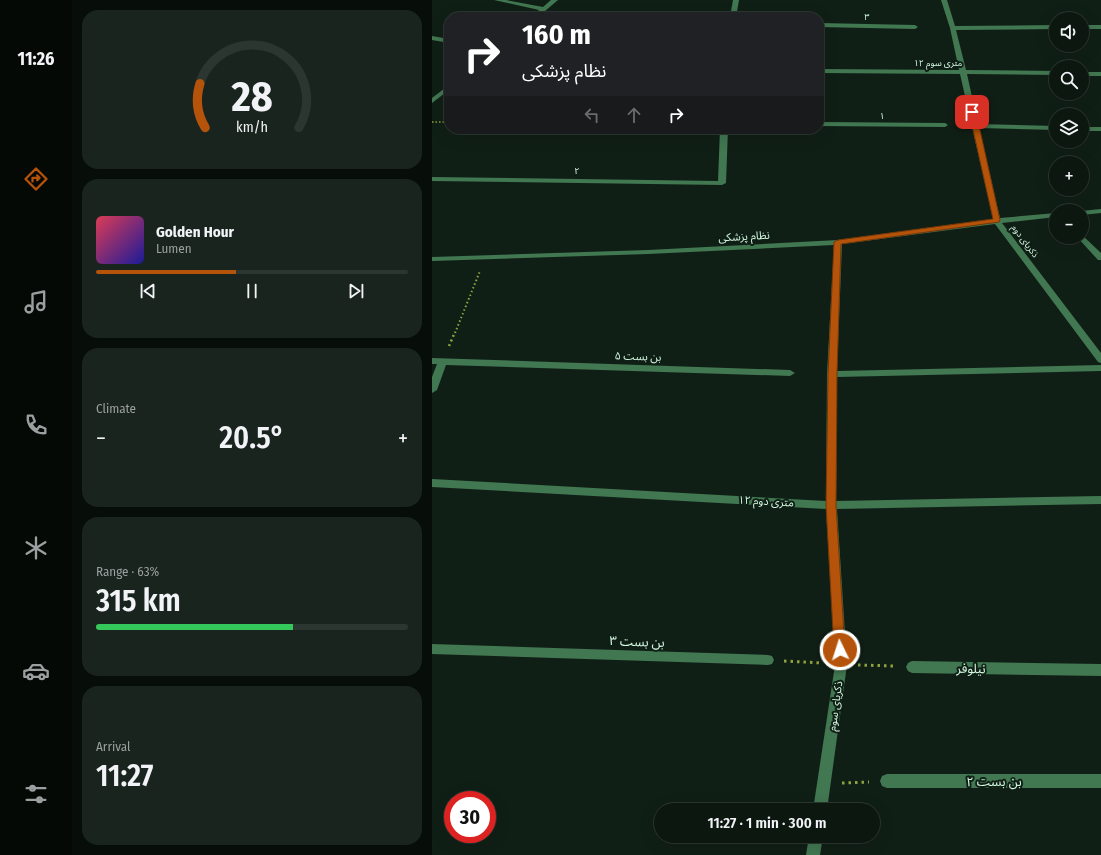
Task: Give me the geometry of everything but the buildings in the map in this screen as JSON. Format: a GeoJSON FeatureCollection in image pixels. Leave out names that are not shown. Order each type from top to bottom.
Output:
{"type":"FeatureCollection","features":[{"type":"Feature","properties":{"kind":"street"},"geometry":{"type":"LineString","coordinates":[[497,0],[544,9]]}},
{"type":"Feature","properties":{"kind":"street"},"geometry":{"type":"LineString","coordinates":[[540,12],[555,0]]}},
{"type":"Feature","properties":{"kind":"street"},"geometry":{"type":"LineString","coordinates":[[734,12],[736,0]]}},
{"type":"Feature","properties":{"kind":"street","name":"ذکریای دوم"},"geometry":{"type":"LineString","coordinates":[[944,0],[964,72],[997,220],[1101,360]]}},
{"type":"Feature","properties":{"kind":"street","name":"۳"},"geometry":{"type":"LineString","coordinates":[[824,25],[915,27]]}},
{"type":"Feature","properties":{"kind":"street"},"geometry":{"type":"LineString","coordinates":[[953,28],[1049,27]]}},
{"type":"Feature","properties":{"kind":"street"},"geometry":{"type":"LineString","coordinates":[[1089,27],[1101,27]]}},
{"type":"Feature","properties":{"kind":"street"},"geometry":{"type":"LineString","coordinates":[[432,38],[444,40]]}},
{"type":"Feature","properties":{"kind":"street","name":"۱۲ متری سوم"},"geometry":{"type":"LineString","coordinates":[[824,71],[1049,73]]}},
{"type":"Feature","properties":{"kind":"street"},"geometry":{"type":"LineString","coordinates":[[1089,74],[1101,74]]}},
{"type":"Feature","properties":{"kind":"street"},"geometry":{"type":"LineString","coordinates":[[432,101],[444,91]]}},
{"type":"Feature","properties":{"kind":"street","name":"۱"},"geometry":{"type":"LineString","coordinates":[[824,124],[945,125]]}},
{"type":"Feature","properties":{"kind":"street"},"geometry":{"type":"LineString","coordinates":[[976,126],[1049,128]]}},
{"type":"Feature","properties":{"kind":"street"},"geometry":{"type":"LineString","coordinates":[[1089,129],[1101,129]]}},
{"type":"Feature","properties":{"kind":"street","name":"۲"},"geometry":{"type":"LineString","coordinates":[[432,179],[722,183],[724,134]]}},
{"type":"Feature","properties":{"kind":"street"},"geometry":{"type":"LineString","coordinates":[[1089,212],[1101,211]]}},
{"type":"Feature","properties":{"kind":"street","name":"نظام پزشکی"},"geometry":{"type":"LineString","coordinates":[[432,259],[486,258],[838,242],[997,220],[1049,216]]}},
{"type":"Feature","properties":{"kind":"street","name":"ذکریای سوم"},"geometry":{"type":"LineString","coordinates":[[821,803],[841,665],[831,505],[832,374],[838,242]]}},
{"type":"Feature","properties":{"kind":"street"},"geometry":{"type":"LineString","coordinates":[[1088,244],[1101,258]]}},
{"type":"Feature","properties":{"kind":"street","name":"بن بست ۵"},"geometry":{"type":"LineString","coordinates":[[432,361],[790,373]]}},
{"type":"Feature","properties":{"kind":"street"},"geometry":{"type":"LineString","coordinates":[[432,390],[443,361]]}},
{"type":"Feature","properties":{"kind":"street"},"geometry":{"type":"LineString","coordinates":[[832,374],[1101,368]]}},
{"type":"Feature","properties":{"kind":"street","name":"۱۲ متری دوم"},"geometry":{"type":"LineString","coordinates":[[432,483],[831,505],[1101,500]]}},
{"type":"Feature","properties":{"kind":"street","name":"بن بست ۳"},"geometry":{"type":"LineString","coordinates":[[432,649],[768,660]]}},
{"type":"Feature","properties":{"kind":"street","name":"نیلوفر"},"geometry":{"type":"LineString","coordinates":[[912,667],[1101,670]]}},
{"type":"Feature","properties":{"kind":"street","name":"بن بست ۲"},"geometry":{"type":"LineString","coordinates":[[887,781],[1101,781]]}},
{"type":"Feature","properties":{"kind":"street"},"geometry":{"type":"LineString","coordinates":[[813,855],[815,843]]}},
{"type":"Feature","properties":{"kind":"path"},"geometry":{"type":"LineString","coordinates":[[432,122],[444,122]]}},
{"type":"Feature","properties":{"kind":"path"},"geometry":{"type":"LineString","coordinates":[[443,361],[486,258]]}},
{"type":"Feature","properties":{"kind":"path"},"geometry":{"type":"LineString","coordinates":[[768,660],[841,665],[912,667]]}},
{"type":"Feature","properties":{"kind":"path"},"geometry":{"type":"LineString","coordinates":[[823,784],[887,781]]}},
{"type":"Feature","properties":{"kind":"route"},"geometry":{"type":"LineString","coordinates":[[840,650],[831,505],[832,374],[838,242],[997,220],[972,112]]}}]}
